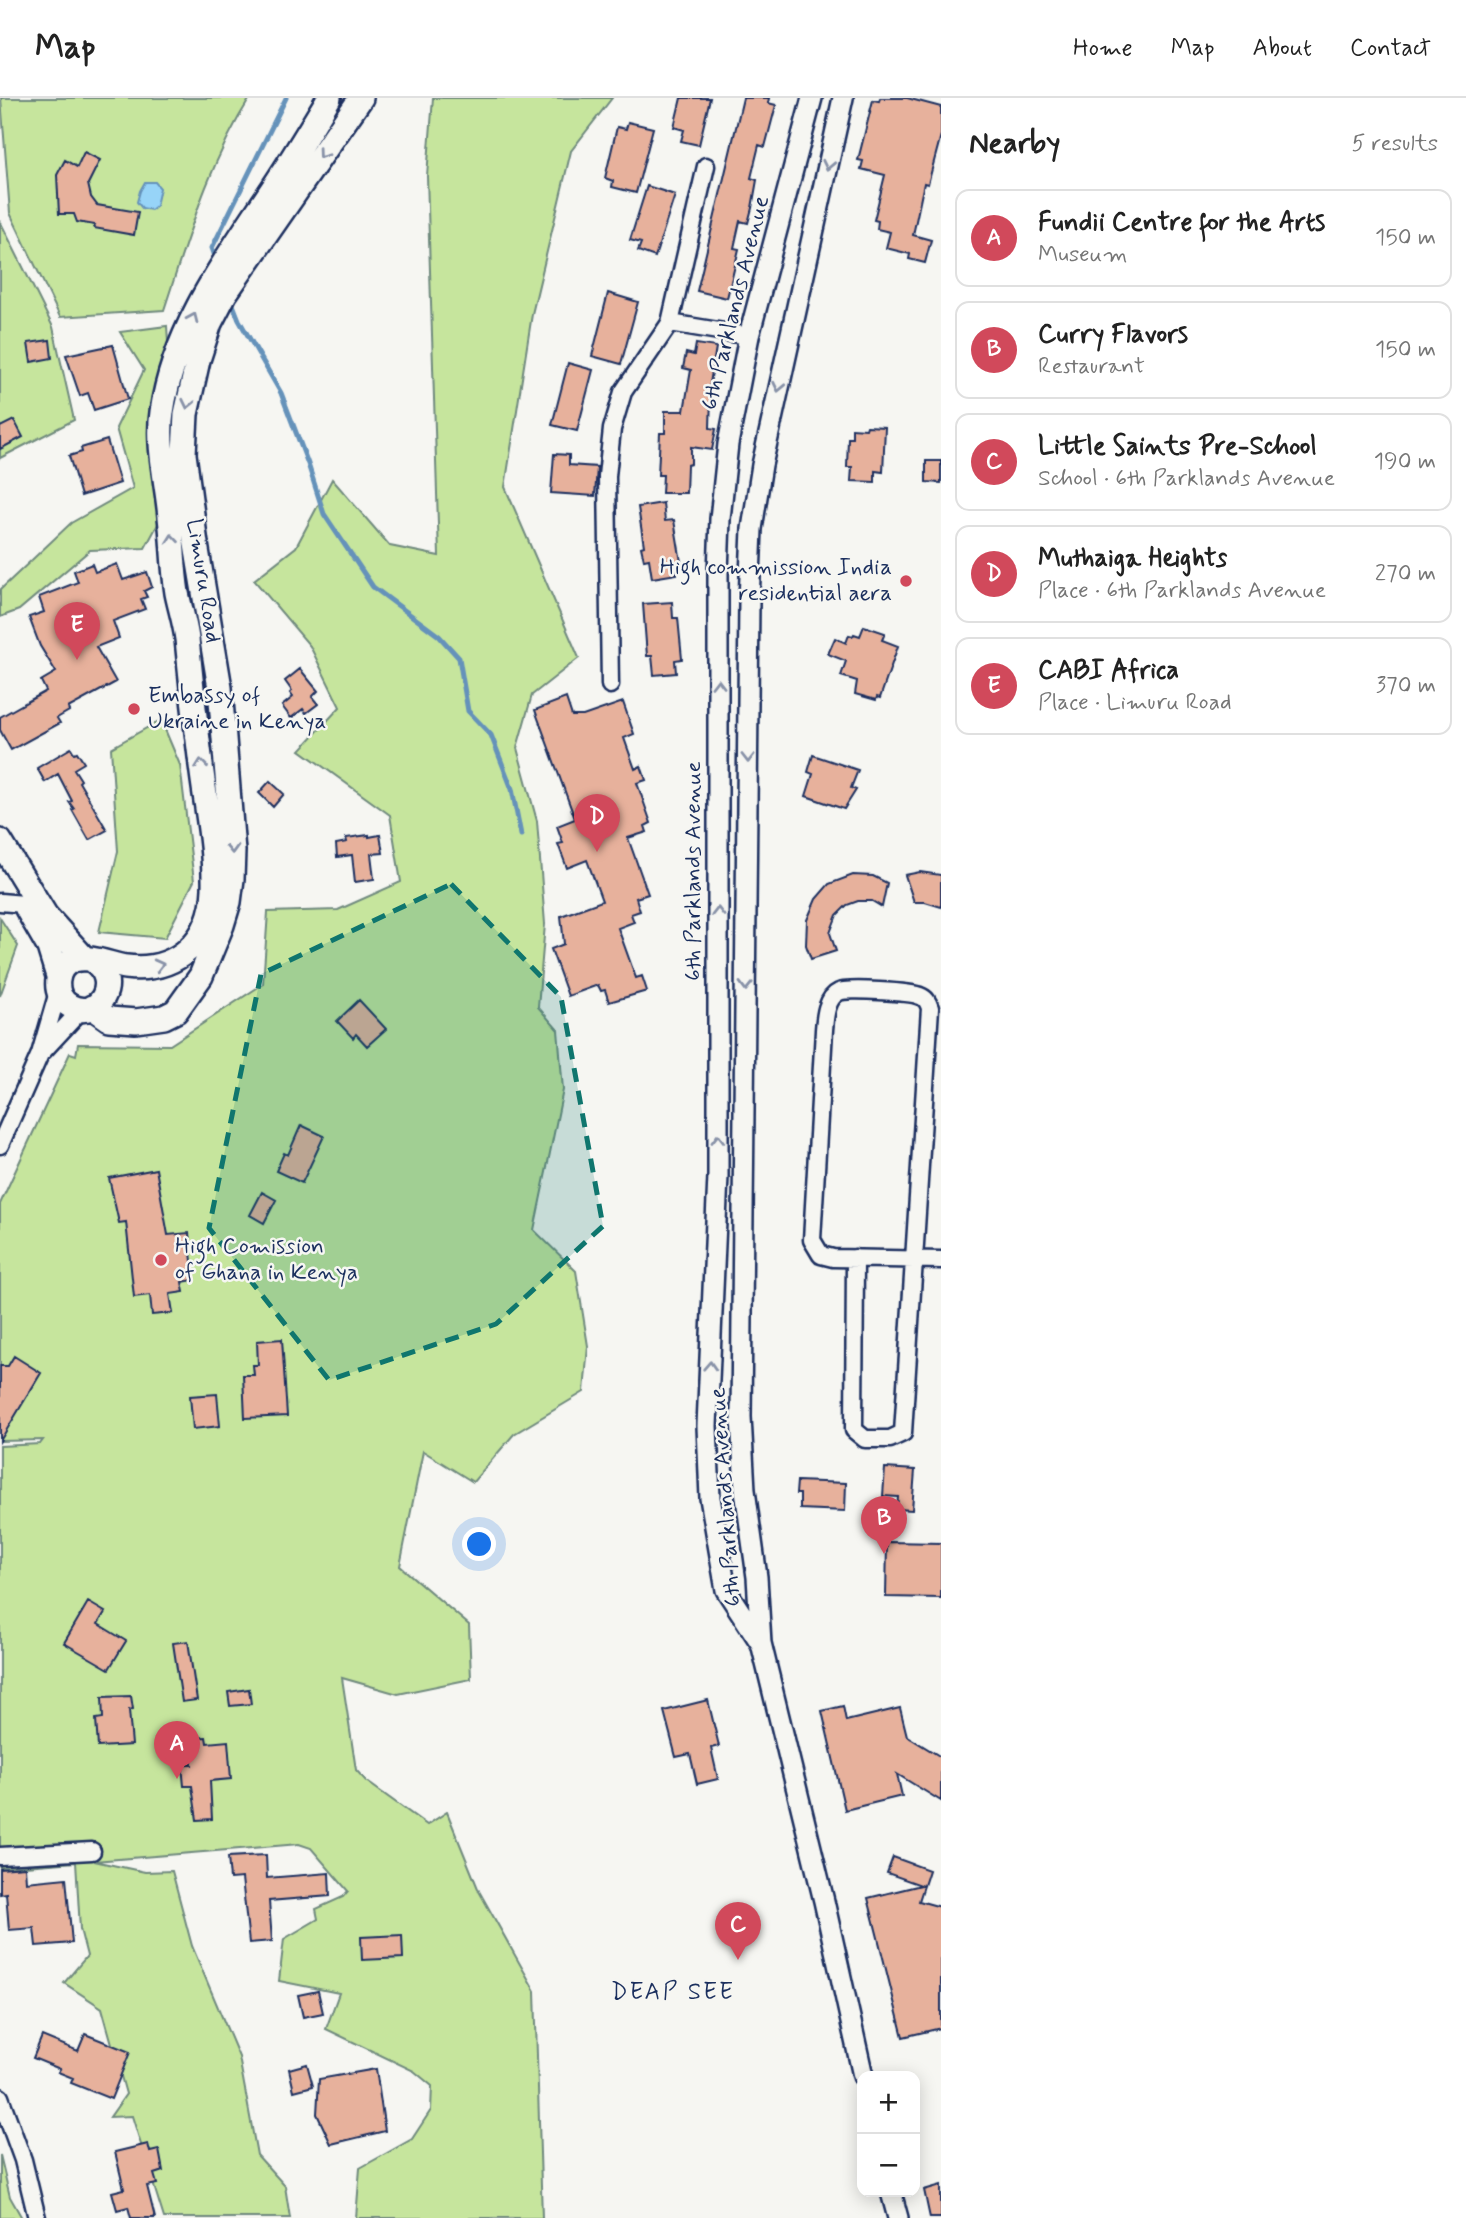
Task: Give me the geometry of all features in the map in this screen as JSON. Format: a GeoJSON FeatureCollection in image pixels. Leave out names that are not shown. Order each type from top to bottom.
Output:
{"type":"FeatureCollection","features":[{"type":"Feature","properties":{"kind":"main road"},"geometry":{"type":"LineString","coordinates":[[240,256],[329,98]]}},
{"type":"Feature","properties":{"kind":"main road"},"geometry":{"type":"LineString","coordinates":[[58,984],[68,963],[88,959],[138,968],[153,968],[173,961],[194,946],[213,908],[214,863],[189,678],[187,636],[177,592],[161,433],[162,413],[176,358],[194,314],[221,284],[361,98]]}},
{"type":"Feature","properties":{"kind":"main road","name":"Limuru Road"},"geometry":{"type":"LineString","coordinates":[[87,1008],[109,1019],[136,1021],[164,1017],[176,1010],[201,976],[229,902],[233,851],[221,701],[195,544],[184,454],[186,414],[198,360],[221,284]]}},
{"type":"Feature","properties":{"kind":"main road"},"geometry":{"type":"LineString","coordinates":[[0,841],[46,916],[88,959],[99,965],[107,979],[104,996],[87,1008],[68,1005],[58,984],[49,947],[0,861]]}},
{"type":"Feature","properties":{"kind":"street","name":"6th Parklands Avenue"},"geometry":{"type":"LineString","coordinates":[[761,1643],[726,1590],[709,1498],[707,1426],[718,1176],[718,572],[720,519],[728,444],[749,336],[812,98]]}},
{"type":"Feature","properties":{"kind":"street","name":"6th Parklands Avenue"},"geometry":{"type":"LineString","coordinates":[[844,98],[762,465],[752,529],[741,1417],[745,1490],[757,1577],[761,1643],[824,1901],[862,2071]]}},
{"type":"Feature","properties":{"kind":"street"},"geometry":{"type":"LineString","coordinates":[[610,685],[607,476],[612,429],[623,392],[670,323],[706,166]]}},
{"type":"Feature","properties":{"kind":"street"},"geometry":{"type":"LineString","coordinates":[[670,323],[749,336]]}},
{"type":"Feature","properties":{"kind":"street"},"geometry":{"type":"LineString","coordinates":[[0,901],[24,904]]}},
{"type":"Feature","properties":{"kind":"street"},"geometry":{"type":"LineString","coordinates":[[0,1145],[40,1054],[58,984]]}},
{"type":"Feature","properties":{"kind":"street"},"geometry":{"type":"LineString","coordinates":[[855,1258],[854,1430],[865,1439],[890,1439],[903,1433],[916,1259],[930,1008],[922,996],[911,993],[841,990],[831,998],[826,1012],[812,1240],[821,1255],[855,1258],[916,1259],[941,1260]]}},
{"type":"Feature","properties":{"kind":"street"},"geometry":{"type":"LineString","coordinates":[[40,1054],[87,1008]]}},
{"type":"Feature","properties":{"kind":"street"},"geometry":{"type":"LineString","coordinates":[[0,1856],[92,1851]]}},
{"type":"Feature","properties":{"kind":"street"},"geometry":{"type":"LineString","coordinates":[[0,2097],[23,2160],[37,2218]]}},
{"type":"Feature","properties":{"kind":"street"},"geometry":{"type":"LineString","coordinates":[[892,2197],[898,2218]]}},
{"type":"Feature","properties":{"kind":"highlighted area"},"geometry":{"type":"Polygon","coordinates":[[[451,884],[561,997],[603,1226],[496,1324],[329,1380],[209,1228],[261,974],[451,884]]]}},
{"type":"Feature","properties":{"kind":"green space"},"geometry":{"type":"Polygon","coordinates":[[[1,98],[250,98],[211,174],[164,310],[60,317],[10,213],[1,98]]]}},
{"type":"Feature","properties":{"kind":"green space"},"geometry":{"type":"Polygon","coordinates":[[[433,98],[612,98],[571,151],[532,314],[505,487],[579,658],[532,695],[517,748],[537,821],[545,924],[538,1007],[558,1030],[563,1090],[534,1230],[576,1271],[588,1346],[584,1392],[514,1434],[473,1482],[423,1451],[400,1566],[469,1625],[471,1679],[398,1694],[342,1678],[356,1770],[366,1781],[427,1825],[447,1812],[479,1891],[535,1991],[542,2218],[356,2218],[360,2168],[412,2139],[431,2110],[432,2086],[414,2071],[326,2029],[339,1993],[279,1981],[284,1939],[318,1919],[316,1909],[343,1897],[348,1891],[311,1848],[299,1844],[94,1861],[145,1872],[172,1871],[192,1946],[239,2057],[257,2155],[285,2186],[290,2218],[164,2218],[132,2116],[110,2117],[126,2094],[102,2008],[64,1983],[87,1956],[80,1929],[76,1862],[0,1868],[0,1446],[40,1444],[43,1440],[0,1441],[0,1204],[70,1053],[76,1055],[78,1044],[170,1045],[263,984],[268,912],[338,910],[401,882],[390,815],[300,750],[340,707],[310,646],[254,580],[296,547],[332,479],[390,546],[439,556],[427,176],[433,98]]]}},
{"type":"Feature","properties":{"kind":"green space"},"geometry":{"type":"Polygon","coordinates":[[[0,221],[53,327],[74,420],[0,458],[0,221]]]}},
{"type":"Feature","properties":{"kind":"green space"},"geometry":{"type":"Polygon","coordinates":[[[167,326],[177,489],[145,548],[90,550],[19,610],[0,617],[0,590],[71,523],[133,488],[116,428],[144,370],[120,332],[167,326]]]}},
{"type":"Feature","properties":{"kind":"green space"},"geometry":{"type":"Polygon","coordinates":[[[161,720],[180,765],[194,881],[165,938],[99,932],[118,851],[111,748],[161,720]]]}},
{"type":"Feature","properties":{"kind":"green space"},"geometry":{"type":"Polygon","coordinates":[[[0,918],[18,946],[0,996],[0,918]]]}},
{"type":"Feature","properties":{"kind":"green space"},"geometry":{"type":"Polygon","coordinates":[[[0,2155],[10,2197],[22,2218],[0,2218],[0,2155]]]}},
{"type":"Feature","properties":{"kind":"water"},"geometry":{"type":"Polygon","coordinates":[[[145,182],[155,182],[160,188],[156,206],[151,210],[142,208],[137,202],[145,182]]]}},
{"type":"Feature","properties":{"kind":"building"},"geometry":{"type":"Polygon","coordinates":[[[681,98],[710,98],[699,145],[681,141],[684,130],[674,127],[681,98]]]}},
{"type":"Feature","properties":{"kind":"building"},"geometry":{"type":"Polygon","coordinates":[[[743,98],[769,98],[768,103],[776,105],[765,147],[759,145],[751,178],[757,180],[752,208],[748,223],[740,221],[734,248],[739,249],[727,298],[697,291],[743,98]]]}},
{"type":"Feature","properties":{"kind":"building"},"geometry":{"type":"Polygon","coordinates":[[[880,98],[907,98],[941,107],[941,135],[928,184],[924,183],[913,235],[931,240],[925,263],[909,259],[910,254],[886,248],[890,232],[877,229],[878,221],[874,220],[885,175],[861,169],[863,161],[858,160],[873,100],[879,101],[880,98]]]}},
{"type":"Feature","properties":{"kind":"building"},"geometry":{"type":"Polygon","coordinates":[[[628,122],[653,128],[636,193],[612,187],[613,181],[605,178],[617,127],[626,129],[628,122]]]}},
{"type":"Feature","properties":{"kind":"building"},"geometry":{"type":"Polygon","coordinates":[[[84,152],[100,160],[88,184],[91,197],[97,205],[138,212],[134,235],[94,228],[95,225],[77,222],[74,214],[59,214],[57,175],[65,160],[77,167],[84,152]]]}},
{"type":"Feature","properties":{"kind":"building"},"geometry":{"type":"Polygon","coordinates":[[[647,186],[675,195],[655,257],[638,251],[641,243],[630,240],[647,186]]]}},
{"type":"Feature","properties":{"kind":"building"},"geometry":{"type":"Polygon","coordinates":[[[608,293],[638,302],[621,364],[592,356],[608,293]]]}},
{"type":"Feature","properties":{"kind":"building"},"geometry":{"type":"Polygon","coordinates":[[[50,340],[52,358],[31,362],[28,343],[50,340]]]}},
{"type":"Feature","properties":{"kind":"building"},"geometry":{"type":"Polygon","coordinates":[[[696,344],[716,347],[708,396],[711,396],[710,428],[716,429],[712,450],[691,447],[686,493],[662,493],[663,475],[658,475],[660,433],[665,433],[665,411],[684,411],[691,370],[683,368],[686,353],[694,355],[696,344]]]}},
{"type":"Feature","properties":{"kind":"building"},"geometry":{"type":"Polygon","coordinates":[[[113,345],[128,399],[94,410],[88,393],[80,396],[66,355],[113,345]]]}},
{"type":"Feature","properties":{"kind":"building"},"geometry":{"type":"Polygon","coordinates":[[[568,363],[593,370],[577,431],[552,425],[568,363]]]}},
{"type":"Feature","properties":{"kind":"building"},"geometry":{"type":"Polygon","coordinates":[[[14,420],[23,437],[0,449],[0,427],[14,420]]]}},
{"type":"Feature","properties":{"kind":"building"},"geometry":{"type":"Polygon","coordinates":[[[867,426],[885,427],[883,472],[875,471],[875,482],[851,481],[852,467],[847,467],[848,438],[852,438],[852,428],[866,429],[867,426]]]}},
{"type":"Feature","properties":{"kind":"building"},"geometry":{"type":"Polygon","coordinates":[[[107,440],[120,483],[81,496],[69,456],[82,452],[81,448],[107,440]]]}},
{"type":"Feature","properties":{"kind":"building"},"geometry":{"type":"Polygon","coordinates":[[[554,454],[569,455],[569,465],[597,467],[595,496],[551,493],[554,454]]]}},
{"type":"Feature","properties":{"kind":"building"},"geometry":{"type":"Polygon","coordinates":[[[926,461],[941,461],[941,483],[926,482],[926,461]]]}},
{"type":"Feature","properties":{"kind":"building"},"geometry":{"type":"Polygon","coordinates":[[[663,503],[665,521],[674,520],[681,562],[675,563],[677,574],[652,578],[649,559],[644,560],[641,547],[644,546],[638,507],[663,503]]]}},
{"type":"Feature","properties":{"kind":"building"},"geometry":{"type":"Polygon","coordinates":[[[92,564],[95,572],[117,564],[123,580],[147,572],[152,587],[144,591],[147,597],[141,599],[145,609],[113,621],[119,638],[96,647],[116,682],[68,708],[69,711],[57,718],[60,723],[11,750],[0,730],[0,717],[46,691],[41,681],[56,672],[40,646],[29,617],[44,612],[39,597],[78,582],[74,571],[92,564]]]}},
{"type":"Feature","properties":{"kind":"building"},"geometry":{"type":"Polygon","coordinates":[[[672,602],[673,618],[678,618],[682,659],[675,660],[676,673],[654,675],[652,656],[647,656],[643,604],[672,602]]]}},
{"type":"Feature","properties":{"kind":"building"},"geometry":{"type":"Polygon","coordinates":[[[864,626],[885,633],[882,640],[898,646],[880,698],[877,697],[876,700],[855,694],[857,681],[841,676],[846,661],[828,654],[835,638],[846,643],[849,635],[860,636],[864,626]]]}},
{"type":"Feature","properties":{"kind":"building"},"geometry":{"type":"Polygon","coordinates":[[[300,669],[318,691],[312,697],[318,704],[306,713],[303,709],[291,718],[282,706],[293,697],[285,681],[300,669]]]}},
{"type":"Feature","properties":{"kind":"building"},"geometry":{"type":"Polygon","coordinates":[[[566,698],[572,716],[583,716],[623,702],[634,734],[624,738],[635,769],[641,766],[646,780],[637,783],[651,823],[645,826],[647,832],[628,838],[648,894],[636,898],[640,911],[631,914],[634,922],[618,928],[636,978],[642,976],[647,991],[609,1002],[605,990],[601,991],[598,985],[568,996],[551,949],[564,944],[561,916],[602,901],[587,860],[567,868],[558,844],[563,843],[557,826],[575,819],[535,710],[566,698]]]}},
{"type":"Feature","properties":{"kind":"building"},"geometry":{"type":"Polygon","coordinates":[[[71,748],[84,763],[74,769],[81,780],[79,782],[107,830],[89,840],[72,810],[74,809],[69,802],[72,801],[58,774],[45,782],[37,768],[71,748]]]}},
{"type":"Feature","properties":{"kind":"building"},"geometry":{"type":"Polygon","coordinates":[[[813,755],[858,770],[851,788],[856,790],[844,809],[806,796],[813,774],[808,772],[813,755]]]}},
{"type":"Feature","properties":{"kind":"building"},"geometry":{"type":"Polygon","coordinates":[[[270,781],[284,794],[273,807],[259,793],[270,781]]]}},
{"type":"Feature","properties":{"kind":"building"},"geometry":{"type":"Polygon","coordinates":[[[380,835],[383,853],[371,854],[374,879],[355,882],[352,855],[337,857],[336,844],[347,842],[346,838],[380,835]]]}},
{"type":"Feature","properties":{"kind":"building"},"geometry":{"type":"Polygon","coordinates":[[[920,872],[941,875],[941,907],[914,902],[905,875],[920,872]]]}},
{"type":"Feature","properties":{"kind":"building"},"geometry":{"type":"Polygon","coordinates":[[[853,875],[873,876],[887,883],[882,907],[872,901],[858,901],[847,905],[837,915],[830,933],[836,951],[811,959],[806,945],[807,920],[816,899],[829,884],[853,875]]]}},
{"type":"Feature","properties":{"kind":"building"},"geometry":{"type":"Polygon","coordinates":[[[359,1000],[386,1029],[367,1046],[356,1034],[353,1038],[337,1021],[359,1000]]]}},
{"type":"Feature","properties":{"kind":"building"},"geometry":{"type":"Polygon","coordinates":[[[301,1125],[324,1136],[302,1183],[276,1171],[284,1153],[288,1155],[301,1125]]]}},
{"type":"Feature","properties":{"kind":"building"},"geometry":{"type":"Polygon","coordinates":[[[156,1169],[168,1235],[189,1233],[194,1280],[182,1282],[184,1292],[170,1294],[173,1313],[152,1315],[150,1295],[134,1297],[126,1222],[119,1223],[109,1178],[156,1169]]]}},
{"type":"Feature","properties":{"kind":"building"},"geometry":{"type":"Polygon","coordinates":[[[262,1192],[276,1200],[264,1223],[250,1215],[262,1192]]]}},
{"type":"Feature","properties":{"kind":"building"},"geometry":{"type":"Polygon","coordinates":[[[282,1339],[287,1416],[245,1418],[243,1375],[254,1375],[253,1365],[258,1365],[257,1341],[282,1339]]]}},
{"type":"Feature","properties":{"kind":"building"},"geometry":{"type":"Polygon","coordinates":[[[14,1356],[41,1373],[0,1441],[0,1366],[8,1366],[14,1356]]]}},
{"type":"Feature","properties":{"kind":"building"},"geometry":{"type":"Polygon","coordinates":[[[217,1394],[220,1426],[193,1429],[190,1396],[217,1394]]]}},
{"type":"Feature","properties":{"kind":"building"},"geometry":{"type":"Polygon","coordinates":[[[885,1468],[915,1470],[912,1510],[897,1509],[898,1497],[883,1496],[885,1468]]]}},
{"type":"Feature","properties":{"kind":"building"},"geometry":{"type":"Polygon","coordinates":[[[797,1481],[846,1483],[845,1511],[800,1509],[800,1494],[796,1494],[797,1481]]]}},
{"type":"Feature","properties":{"kind":"building"},"geometry":{"type":"Polygon","coordinates":[[[887,1542],[941,1543],[941,1598],[886,1597],[887,1542]]]}},
{"type":"Feature","properties":{"kind":"building"},"geometry":{"type":"Polygon","coordinates":[[[88,1602],[105,1612],[98,1624],[126,1641],[109,1669],[64,1643],[88,1602]]]}},
{"type":"Feature","properties":{"kind":"building"},"geometry":{"type":"Polygon","coordinates":[[[188,1641],[197,1700],[182,1702],[173,1643],[188,1641]]]}},
{"type":"Feature","properties":{"kind":"building"},"geometry":{"type":"Polygon","coordinates":[[[249,1689],[251,1704],[230,1706],[228,1692],[249,1689]]]}},
{"type":"Feature","properties":{"kind":"building"},"geometry":{"type":"Polygon","coordinates":[[[131,1696],[133,1709],[129,1710],[132,1745],[98,1747],[96,1719],[103,1718],[102,1697],[131,1696]]]}},
{"type":"Feature","properties":{"kind":"building"},"geometry":{"type":"Polygon","coordinates":[[[708,1700],[719,1746],[711,1748],[718,1779],[697,1784],[690,1754],[676,1757],[664,1711],[708,1700]]]}},
{"type":"Feature","properties":{"kind":"building"},"geometry":{"type":"Polygon","coordinates":[[[843,1706],[846,1721],[900,1708],[907,1736],[941,1757],[941,1801],[897,1774],[902,1796],[845,1810],[822,1711],[843,1706]]]}},
{"type":"Feature","properties":{"kind":"building"},"geometry":{"type":"Polygon","coordinates":[[[206,1737],[207,1743],[228,1741],[231,1779],[210,1781],[212,1819],[197,1820],[192,1786],[184,1786],[182,1765],[192,1765],[190,1738],[206,1737]]]}},
{"type":"Feature","properties":{"kind":"building"},"geometry":{"type":"Polygon","coordinates":[[[266,1855],[267,1878],[329,1873],[330,1896],[269,1901],[272,1941],[249,1943],[242,1878],[230,1879],[228,1857],[266,1855]]]}},
{"type":"Feature","properties":{"kind":"building"},"geometry":{"type":"Polygon","coordinates":[[[893,1857],[929,1870],[919,1901],[941,1907],[941,2028],[903,2037],[868,1898],[921,1885],[887,1873],[893,1857]]]}},
{"type":"Feature","properties":{"kind":"building"},"geometry":{"type":"Polygon","coordinates":[[[25,1867],[26,1882],[66,1878],[72,1943],[36,1946],[34,1928],[9,1930],[6,1893],[0,1894],[0,1869],[25,1867]]]}},
{"type":"Feature","properties":{"kind":"building"},"geometry":{"type":"Polygon","coordinates":[[[402,1935],[403,1958],[362,1960],[361,1937],[402,1935]]]}},
{"type":"Feature","properties":{"kind":"building"},"geometry":{"type":"Polygon","coordinates":[[[318,1991],[323,2013],[303,2017],[298,1995],[318,1991]]]}},
{"type":"Feature","properties":{"kind":"building"},"geometry":{"type":"Polygon","coordinates":[[[85,2034],[130,2052],[111,2099],[71,2083],[73,2078],[58,2072],[60,2069],[33,2058],[42,2036],[78,2051],[85,2034]]]}},
{"type":"Feature","properties":{"kind":"building"},"geometry":{"type":"Polygon","coordinates":[[[307,2064],[313,2086],[294,2091],[289,2069],[307,2064]]]}},
{"type":"Feature","properties":{"kind":"building"},"geometry":{"type":"Polygon","coordinates":[[[376,2069],[385,2131],[331,2144],[317,2114],[319,2079],[376,2069]]]}},
{"type":"Feature","properties":{"kind":"building"},"geometry":{"type":"Polygon","coordinates":[[[148,2144],[150,2152],[159,2150],[163,2171],[154,2174],[157,2184],[147,2186],[155,2218],[131,2218],[128,2207],[117,2210],[112,2192],[124,2189],[115,2152],[148,2144]]]}},
{"type":"Feature","properties":{"kind":"building"},"geometry":{"type":"Polygon","coordinates":[[[941,2185],[941,2218],[930,2218],[924,2190],[941,2185]]]}},
{"type":"Feature","properties":{"kind":"waterway"},"geometry":{"type":"LineString","coordinates":[[217,262],[212,248],[286,98]]}},
{"type":"Feature","properties":{"kind":"waterway"},"geometry":{"type":"LineString","coordinates":[[230,297],[239,320],[281,393],[324,514],[373,587],[439,636],[459,658],[468,711],[491,735],[512,789],[521,835]]}},
{"type":"Feature","properties":{"kind":"place","name":"High commission India residential aera"},"geometry":{"type":"Point","coordinates":[906,581]}},
{"type":"Feature","properties":{"kind":"place","name":"CABI Africa"},"geometry":{"type":"Point","coordinates":[77,660]}},
{"type":"Feature","properties":{"kind":"place","name":"Embassy of Ukraine in Kenya"},"geometry":{"type":"Point","coordinates":[134,709]}},
{"type":"Feature","properties":{"kind":"place","name":"Muthaiga Heights"},"geometry":{"type":"Point","coordinates":[597,852]}},
{"type":"Feature","properties":{"kind":"place","name":"High Comission of Ghana in Kenya"},"geometry":{"type":"Point","coordinates":[161,1260]}},
{"type":"Feature","properties":{"kind":"place","name":"Curry Flavors"},"geometry":{"type":"Point","coordinates":[884,1554]}},
{"type":"Feature","properties":{"kind":"place","name":"Fundii Centre for the Arts"},"geometry":{"type":"Point","coordinates":[177,1779]}},
{"type":"Feature","properties":{"kind":"place","name":"Little Saints Pre-School"},"geometry":{"type":"Point","coordinates":[738,1960]}},
{"type":"Feature","properties":{"kind":"district","name":"DEAP SEE"},"geometry":{"type":"Point","coordinates":[673,1992]}}]}
